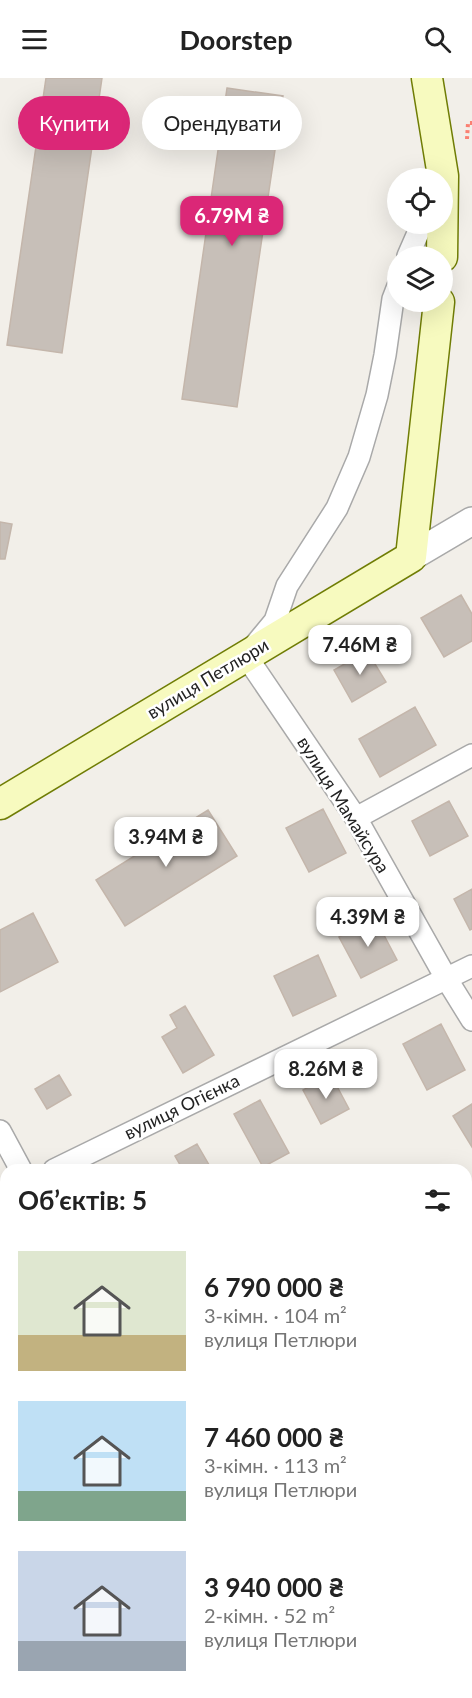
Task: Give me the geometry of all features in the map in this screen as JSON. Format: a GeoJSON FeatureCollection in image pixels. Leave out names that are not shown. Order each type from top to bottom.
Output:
{"type":"FeatureCollection","features":[{"type":"Feature","properties":{"kind":"main road"},"geometry":{"type":"LineString","coordinates":[[427,78],[441,168]]}},
{"type":"Feature","properties":{"kind":"main road"},"geometry":{"type":"LineString","coordinates":[[411,557],[438,312]]}},
{"type":"Feature","properties":{"kind":"main road","name":"вулиця Петлюри"},"geometry":{"type":"LineString","coordinates":[[0,804],[411,557]]}},
{"type":"Feature","properties":{"kind":"street"},"geometry":{"type":"LineString","coordinates":[[246,656],[275,621],[287,586],[337,508],[359,457],[377,395],[391,312]]}},
{"type":"Feature","properties":{"kind":"street"},"geometry":{"type":"LineString","coordinates":[[411,557],[472,521]]}},
{"type":"Feature","properties":{"kind":"street","name":"вулиця Мамайсура"},"geometry":{"type":"LineString","coordinates":[[246,656],[356,819],[472,1020]]}},
{"type":"Feature","properties":{"kind":"street"},"geometry":{"type":"LineString","coordinates":[[356,819],[472,755]]}},
{"type":"Feature","properties":{"kind":"street","name":"вулиця Огієнка"},"geometry":{"type":"LineString","coordinates":[[66,1164],[472,966]]}},
{"type":"Feature","properties":{"kind":"street"},"geometry":{"type":"LineString","coordinates":[[0,1131],[18,1164]]}},
{"type":"Feature","properties":{"kind":"building"},"geometry":{"type":"Polygon","coordinates":[[[46,78],[102,78],[99,96],[43,96],[46,78]]]}},
{"type":"Feature","properties":{"kind":"building"},"geometry":{"type":"Polygon","coordinates":[[[227,88],[283,96],[226,96],[227,88]]]}},
{"type":"Feature","properties":{"kind":"building"},"geometry":{"type":"Polygon","coordinates":[[[35,150],[92,150],[62,353],[7,345],[35,150]]]}},
{"type":"Feature","properties":{"kind":"building"},"geometry":{"type":"Polygon","coordinates":[[[218,150],[275,150],[237,407],[182,399],[218,150]]]}},
{"type":"Feature","properties":{"kind":"building"},"geometry":{"type":"Polygon","coordinates":[[[0,522],[12,524],[5,559],[0,559],[0,522]]]}},
{"type":"Feature","properties":{"kind":"building"},"geometry":{"type":"Polygon","coordinates":[[[461,595],[472,614],[472,641],[444,657],[421,618],[461,595]]]}},
{"type":"Feature","properties":{"kind":"building"},"geometry":{"type":"Polygon","coordinates":[[[367,651],[386,682],[352,702],[334,670],[367,651]]]}},
{"type":"Feature","properties":{"kind":"building"},"geometry":{"type":"Polygon","coordinates":[[[415,707],[436,745],[380,777],[359,739],[415,707]]]}},
{"type":"Feature","properties":{"kind":"building"},"geometry":{"type":"Polygon","coordinates":[[[449,801],[468,836],[430,856],[412,821],[449,801]]]}},
{"type":"Feature","properties":{"kind":"building"},"geometry":{"type":"Polygon","coordinates":[[[323,809],[346,853],[309,872],[286,828],[323,809]]]}},
{"type":"Feature","properties":{"kind":"building"},"geometry":{"type":"Polygon","coordinates":[[[208,810],[237,856],[125,926],[96,880],[208,810]]]}},
{"type":"Feature","properties":{"kind":"building"},"geometry":{"type":"Polygon","coordinates":[[[472,889],[472,929],[470,930],[454,899],[472,889]]]}},
{"type":"Feature","properties":{"kind":"building"},"geometry":{"type":"Polygon","coordinates":[[[33,913],[58,962],[0,992],[0,930],[33,913]]]}},
{"type":"Feature","properties":{"kind":"building"},"geometry":{"type":"Polygon","coordinates":[[[375,918],[397,960],[361,978],[339,937],[375,918]]]}},
{"type":"Feature","properties":{"kind":"building"},"geometry":{"type":"Polygon","coordinates":[[[318,955],[336,996],[293,1016],[274,976],[318,955]]]}},
{"type":"Feature","properties":{"kind":"building"},"geometry":{"type":"Polygon","coordinates":[[[185,1006],[214,1055],[183,1073],[162,1037],[177,1028],[170,1015],[185,1006]]]}},
{"type":"Feature","properties":{"kind":"building"},"geometry":{"type":"Polygon","coordinates":[[[441,1024],[465,1070],[427,1090],[403,1044],[441,1024]]]}},
{"type":"Feature","properties":{"kind":"building"},"geometry":{"type":"Polygon","coordinates":[[[59,1075],[71,1095],[47,1109],[35,1089],[59,1075]]]}},
{"type":"Feature","properties":{"kind":"building"},"geometry":{"type":"Polygon","coordinates":[[[331,1075],[349,1109],[321,1124],[303,1090],[331,1075]]]}},
{"type":"Feature","properties":{"kind":"building"},"geometry":{"type":"Polygon","coordinates":[[[260,1100],[289,1153],[269,1164],[261,1164],[234,1114],[260,1100]]]}},
{"type":"Feature","properties":{"kind":"building"},"geometry":{"type":"Polygon","coordinates":[[[472,1104],[472,1147],[453,1116],[472,1104]]]}},
{"type":"Feature","properties":{"kind":"building"},"geometry":{"type":"Polygon","coordinates":[[[197,1144],[209,1164],[180,1164],[175,1156],[197,1144]]]}}]}
